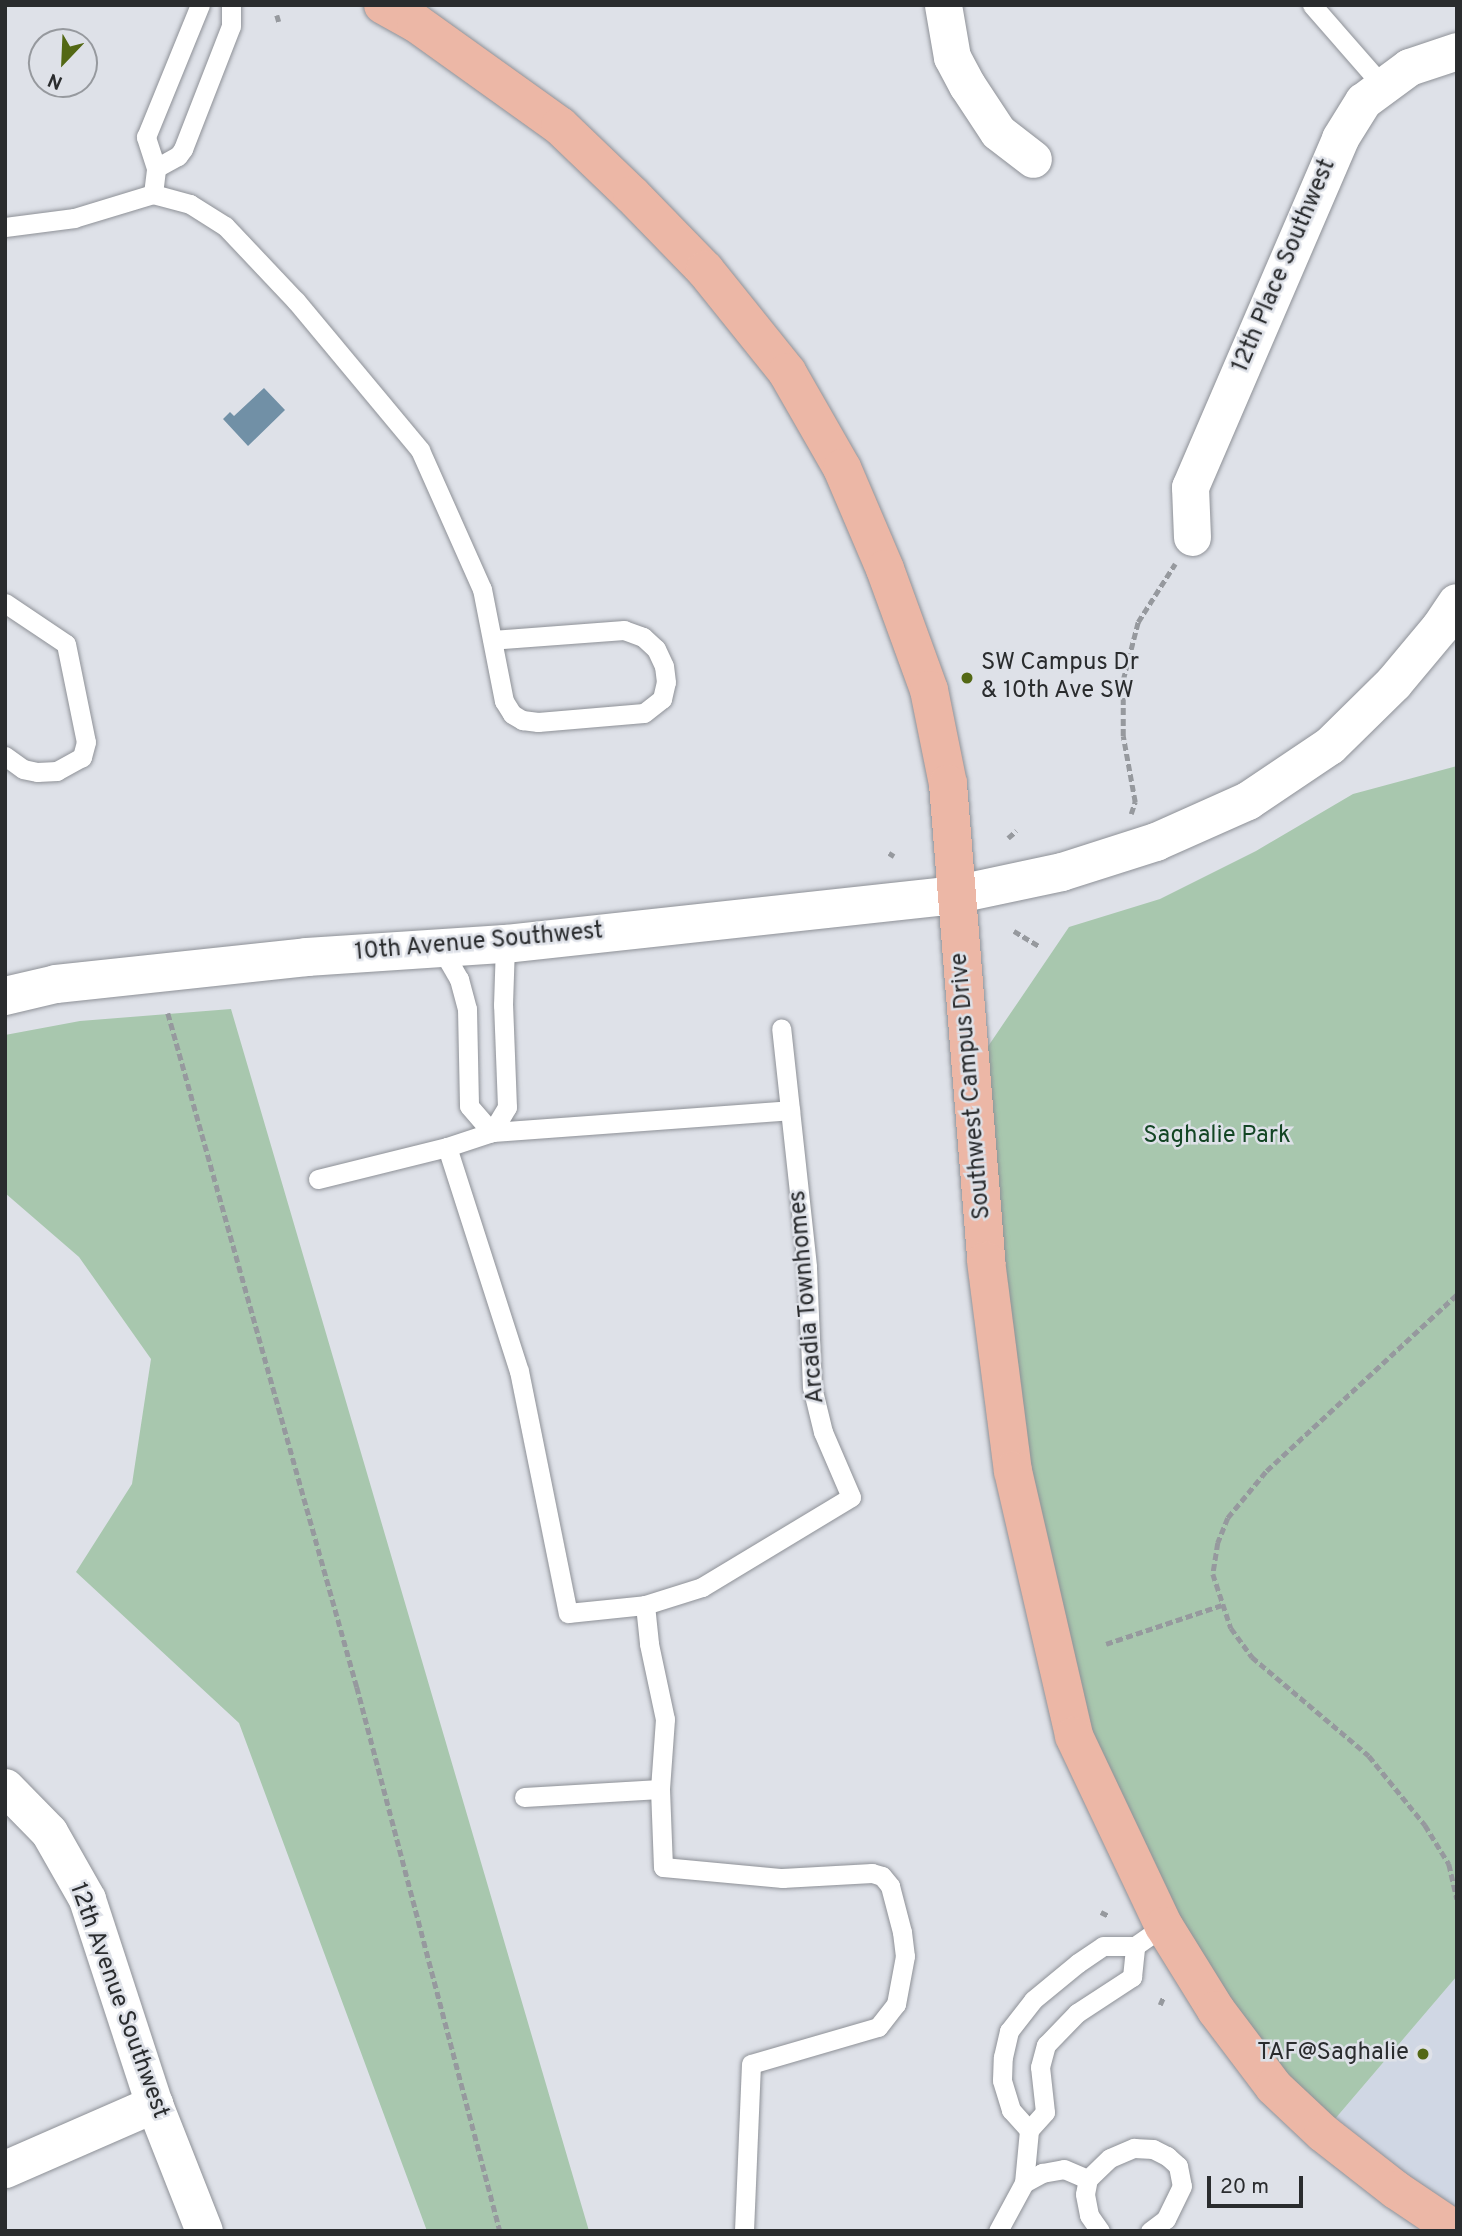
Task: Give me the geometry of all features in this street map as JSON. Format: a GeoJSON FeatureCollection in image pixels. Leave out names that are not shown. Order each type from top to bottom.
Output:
{"type":"FeatureCollection","features":[{"type":"Feature","properties":{"kind":"main road","name":"Southwest Campus Drive"},"geometry":{"type":"LineString","coordinates":[[383,5],[416,23],[560,126],[705,270],[787,372],[842,468],[885,569],[929,690],[948,784],[954,848],[954,895],[972,1070],[986,1261],[1013,1471],[1074,1736],[1150,1936],[1216,2010],[1274,2087],[1323,2133],[1385,2182],[1457,2231]]}},
{"type":"Feature","properties":{"kind":"street"},"geometry":{"type":"LineString","coordinates":[[943,5],[952,57],[967,85],[998,131],[1033,159]]}},
{"type":"Feature","properties":{"kind":"street","name":"12th Place Southwest"},"geometry":{"type":"LineString","coordinates":[[1192,537],[1190,487],[1340,138],[1363,101],[1409,67],[1457,51]]}},
{"type":"Feature","properties":{"kind":"street"},"geometry":{"type":"LineString","coordinates":[[954,895],[1062,872],[1156,842],[1248,801],[1330,746],[1394,683],[1440,628],[1457,603]]}},
{"type":"Feature","properties":{"kind":"street","name":"10th Avenue Southwest"},"geometry":{"type":"LineString","coordinates":[[5,996],[57,984],[307,957],[505,944],[954,895]]}},
{"type":"Feature","properties":{"kind":"street","name":"12th Avenue Southwest"},"geometry":{"type":"LineString","coordinates":[[5,1787],[49,1832],[87,1899],[154,2104],[204,2231]]}},
{"type":"Feature","properties":{"kind":"street"},"geometry":{"type":"LineString","coordinates":[[5,2169],[154,2104]]}},
{"type":"Feature","properties":{"kind":"lane"},"geometry":{"type":"LineString","coordinates":[[153,194],[156,168],[146,137],[200,5]]}},
{"type":"Feature","properties":{"kind":"lane"},"geometry":{"type":"LineString","coordinates":[[156,168],[178,156],[183,149],[231,26],[231,5]]}},
{"type":"Feature","properties":{"kind":"lane"},"geometry":{"type":"LineString","coordinates":[[1312,5],[1384,86]]}},
{"type":"Feature","properties":{"kind":"lane"},"geometry":{"type":"LineString","coordinates":[[5,227],[74,218],[153,194],[190,204],[225,226],[296,301],[420,450],[482,589],[492,640],[504,701],[512,715],[522,720],[538,722],[644,713],[662,699],[666,682],[664,666],[656,649],[643,637],[624,630],[492,640]]}},
{"type":"Feature","properties":{"kind":"lane"},"geometry":{"type":"LineString","coordinates":[[5,603],[66,644],[86,742],[82,757],[57,771],[23,769],[5,756]]}},
{"type":"Feature","properties":{"kind":"lane"},"geometry":{"type":"LineString","coordinates":[[492,1132],[507,1107],[503,1005],[505,944]]}},
{"type":"Feature","properties":{"kind":"lane"},"geometry":{"type":"LineString","coordinates":[[441,948],[459,979],[467,1009],[469,1106],[492,1132]]}},
{"type":"Feature","properties":{"kind":"lane","name":"Arcadia Townhomes"},"geometry":{"type":"LineString","coordinates":[[447,1147],[519,1371],[568,1613],[646,1605],[702,1587],[851,1497],[823,1432],[812,1387],[807,1266],[781,1028]]}},
{"type":"Feature","properties":{"kind":"lane"},"geometry":{"type":"LineString","coordinates":[[318,1179],[447,1147],[492,1132],[790,1110]]}},
{"type":"Feature","properties":{"kind":"lane"},"geometry":{"type":"LineString","coordinates":[[646,1605],[649,1644],[665,1719],[660,1789],[663,1867],[782,1878],[872,1873],[882,1876],[890,1886],[902,1932],[905,1956],[896,2004],[878,2027],[751,2064],[744,2231]]}},
{"type":"Feature","properties":{"kind":"lane"},"geometry":{"type":"LineString","coordinates":[[524,1797],[660,1789]]}},
{"type":"Feature","properties":{"kind":"lane"},"geometry":{"type":"LineString","coordinates":[[1028,2130],[1011,2110],[1002,2080],[1003,2057],[1009,2031],[1033,2000],[1103,1946],[1150,1936]]}},
{"type":"Feature","properties":{"kind":"lane"},"geometry":{"type":"LineString","coordinates":[[998,2231],[1024,2183],[1028,2130],[1045,2112],[1040,2067],[1046,2045],[1077,2013],[1132,1977],[1150,1936]]}},
{"type":"Feature","properties":{"kind":"lane"},"geometry":{"type":"LineString","coordinates":[[1100,2231],[1089,2215],[1085,2194],[1088,2179],[1111,2158],[1134,2148],[1153,2149],[1167,2156],[1178,2166],[1182,2186],[1166,2219],[1150,2231]]}},
{"type":"Feature","properties":{"kind":"lane"},"geometry":{"type":"LineString","coordinates":[[1024,2183],[1042,2173],[1064,2169],[1088,2179]]}},
{"type":"Feature","properties":{"kind":"path"},"geometry":{"type":"LineString","coordinates":[[1130,817],[1135,802],[1123,736],[1123,680],[1138,622],[1192,537]]}},
{"type":"Feature","properties":{"kind":"path"},"geometry":{"type":"LineString","coordinates":[[1008,838],[1016,831]]}},
{"type":"Feature","properties":{"kind":"path"},"geometry":{"type":"LineString","coordinates":[[1014,931],[1039,946]]}},
{"type":"Feature","properties":{"kind":"path"},"geometry":{"type":"LineString","coordinates":[[168,1013],[357,1687],[500,2231]]}},
{"type":"Feature","properties":{"kind":"path"},"geometry":{"type":"LineString","coordinates":[[1457,1295],[1266,1472],[1228,1518],[1218,1543],[1213,1574],[1231,1628],[1252,1657],[1369,1756],[1425,1825],[1449,1864],[1457,1899]]}},
{"type":"Feature","properties":{"kind":"path"},"geometry":{"type":"LineString","coordinates":[[1106,1644],[1222,1605]]}},
{"type":"Feature","properties":{"kind":"path"},"geometry":{"type":"LineString","coordinates":[[1101,1912],[1109,1916]]}},
{"type":"Feature","properties":{"kind":"path"},"geometry":{"type":"LineString","coordinates":[[1160,2005],[1163,1997]]}},
{"type":"Feature","properties":{"kind":"shaded area","name":"TAF@Saghalie"},"geometry":{"type":"Polygon","coordinates":[[[1457,1976],[1457,2231],[1323,2133],[1457,1976]]]}},
{"type":"Feature","properties":{"kind":"green space","name":"Saghalie Park"},"geometry":{"type":"Polygon","coordinates":[[[1457,766],[1457,1976],[1323,2133],[1274,2087],[1074,1736],[1013,1471],[972,1070],[1069,927],[1160,899],[1256,851],[1353,794],[1457,766]]]}},
{"type":"Feature","properties":{"kind":"green space"},"geometry":{"type":"Polygon","coordinates":[[[231,1009],[589,2231],[427,2231],[239,1723],[76,1572],[132,1484],[151,1359],[79,1257],[5,1193],[5,1035],[80,1021],[231,1009]]]}},
{"type":"Feature","properties":{"kind":"water"},"geometry":{"type":"Polygon","coordinates":[[[264,388],[285,410],[248,446],[223,419],[230,412],[234,416],[264,388]]]}},
{"type":"Feature","properties":{"kind":"place","name":"SW Campus Dr & 10th Ave SW"},"geometry":{"type":"Point","coordinates":[967,678]}},
{"type":"Feature","properties":{"kind":"place","name":"TAF@Saghalie"},"geometry":{"type":"Point","coordinates":[1423,2054]}}]}
